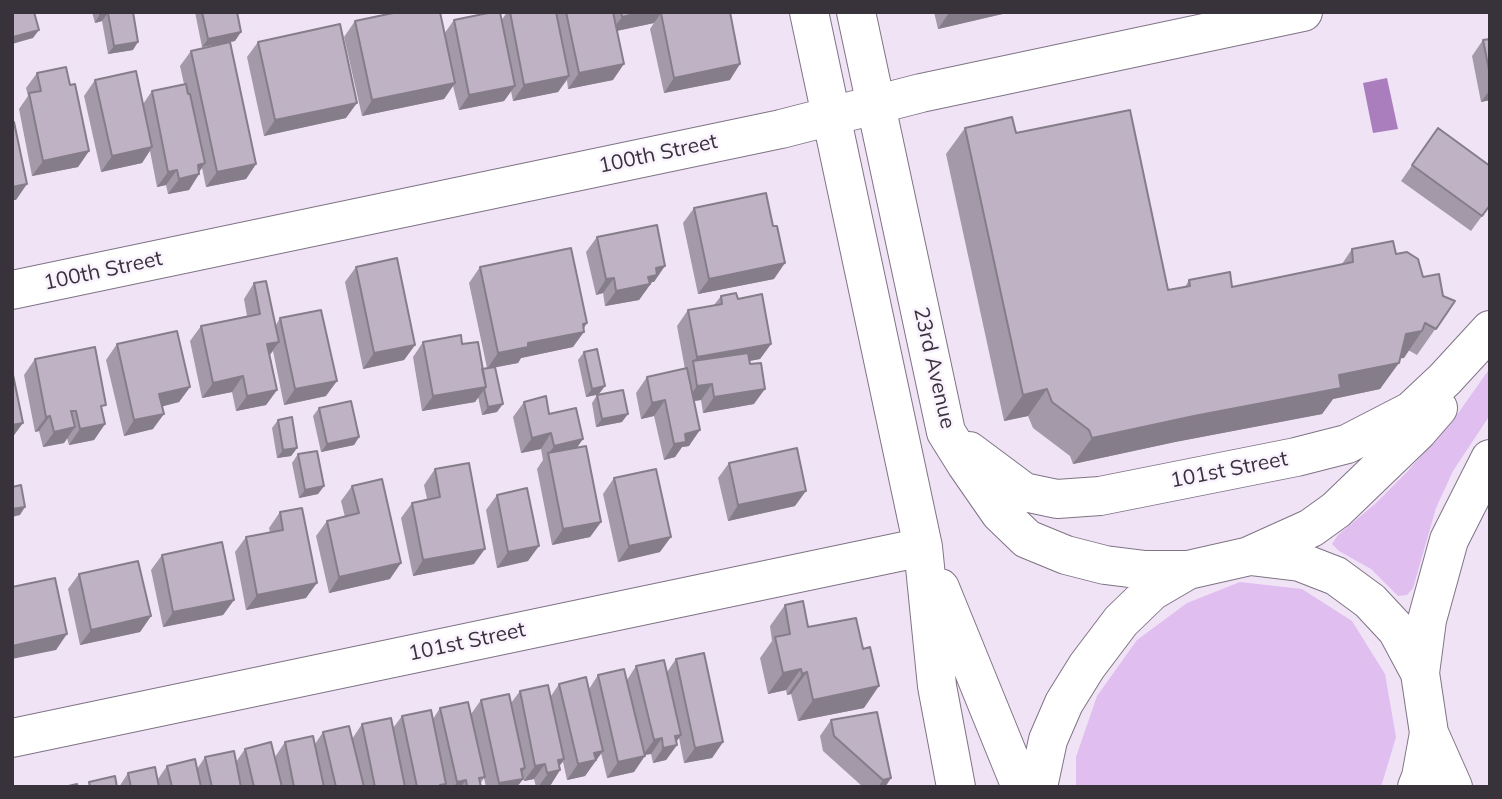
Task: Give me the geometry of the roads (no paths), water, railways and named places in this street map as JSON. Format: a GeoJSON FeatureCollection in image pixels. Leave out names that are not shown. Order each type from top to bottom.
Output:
{"type":"FeatureCollection","features":[{"type":"Feature","properties":{"kind":"street"},"geometry":{"type":"LineString","coordinates":[[809,12],[923,547],[937,686],[956,787]]}},
{"type":"Feature","properties":{"kind":"street","name":"23rd Avenue"},"geometry":{"type":"LineString","coordinates":[[856,12],[946,432],[1000,513],[1027,539],[1066,555],[1105,565],[1145,570],[1188,570]]}},
{"type":"Feature","properties":{"kind":"street","name":"100th Street"},"geometry":{"type":"LineString","coordinates":[[12,290],[781,129],[940,89],[1303,12]]}},
{"type":"Feature","properties":{"kind":"street"},"geometry":{"type":"LineString","coordinates":[[1038,787],[1048,740],[1065,703],[1087,666],[1121,621],[1152,591],[1188,570],[1250,556],[1311,528],[1336,510],[1418,431],[1458,385],[1490,331]]}},
{"type":"Feature","properties":{"kind":"street","name":"101st Street"},"geometry":{"type":"LineString","coordinates":[[946,432],[1024,492],[1057,499],[1100,496],[1296,457],[1347,444],[1411,411],[1490,331]]}},
{"type":"Feature","properties":{"kind":"street"},"geometry":{"type":"LineString","coordinates":[[1453,787],[1429,733],[1420,673],[1427,620],[1448,540],[1490,459]]}},
{"type":"Feature","properties":{"kind":"street"},"geometry":{"type":"LineString","coordinates":[[923,547],[1021,787]]}},
{"type":"Feature","properties":{"kind":"street","name":"101st Street"},"geometry":{"type":"LineString","coordinates":[[12,738],[923,547]]}},
{"type":"Feature","properties":{"kind":"street"},"geometry":{"type":"LineString","coordinates":[[1250,556],[1300,562],[1336,576],[1370,601],[1397,630],[1420,673]]}},
{"type":"Feature","properties":{"kind":"street"},"geometry":{"type":"LineString","coordinates":[[1417,787],[1429,733]]}}]}
